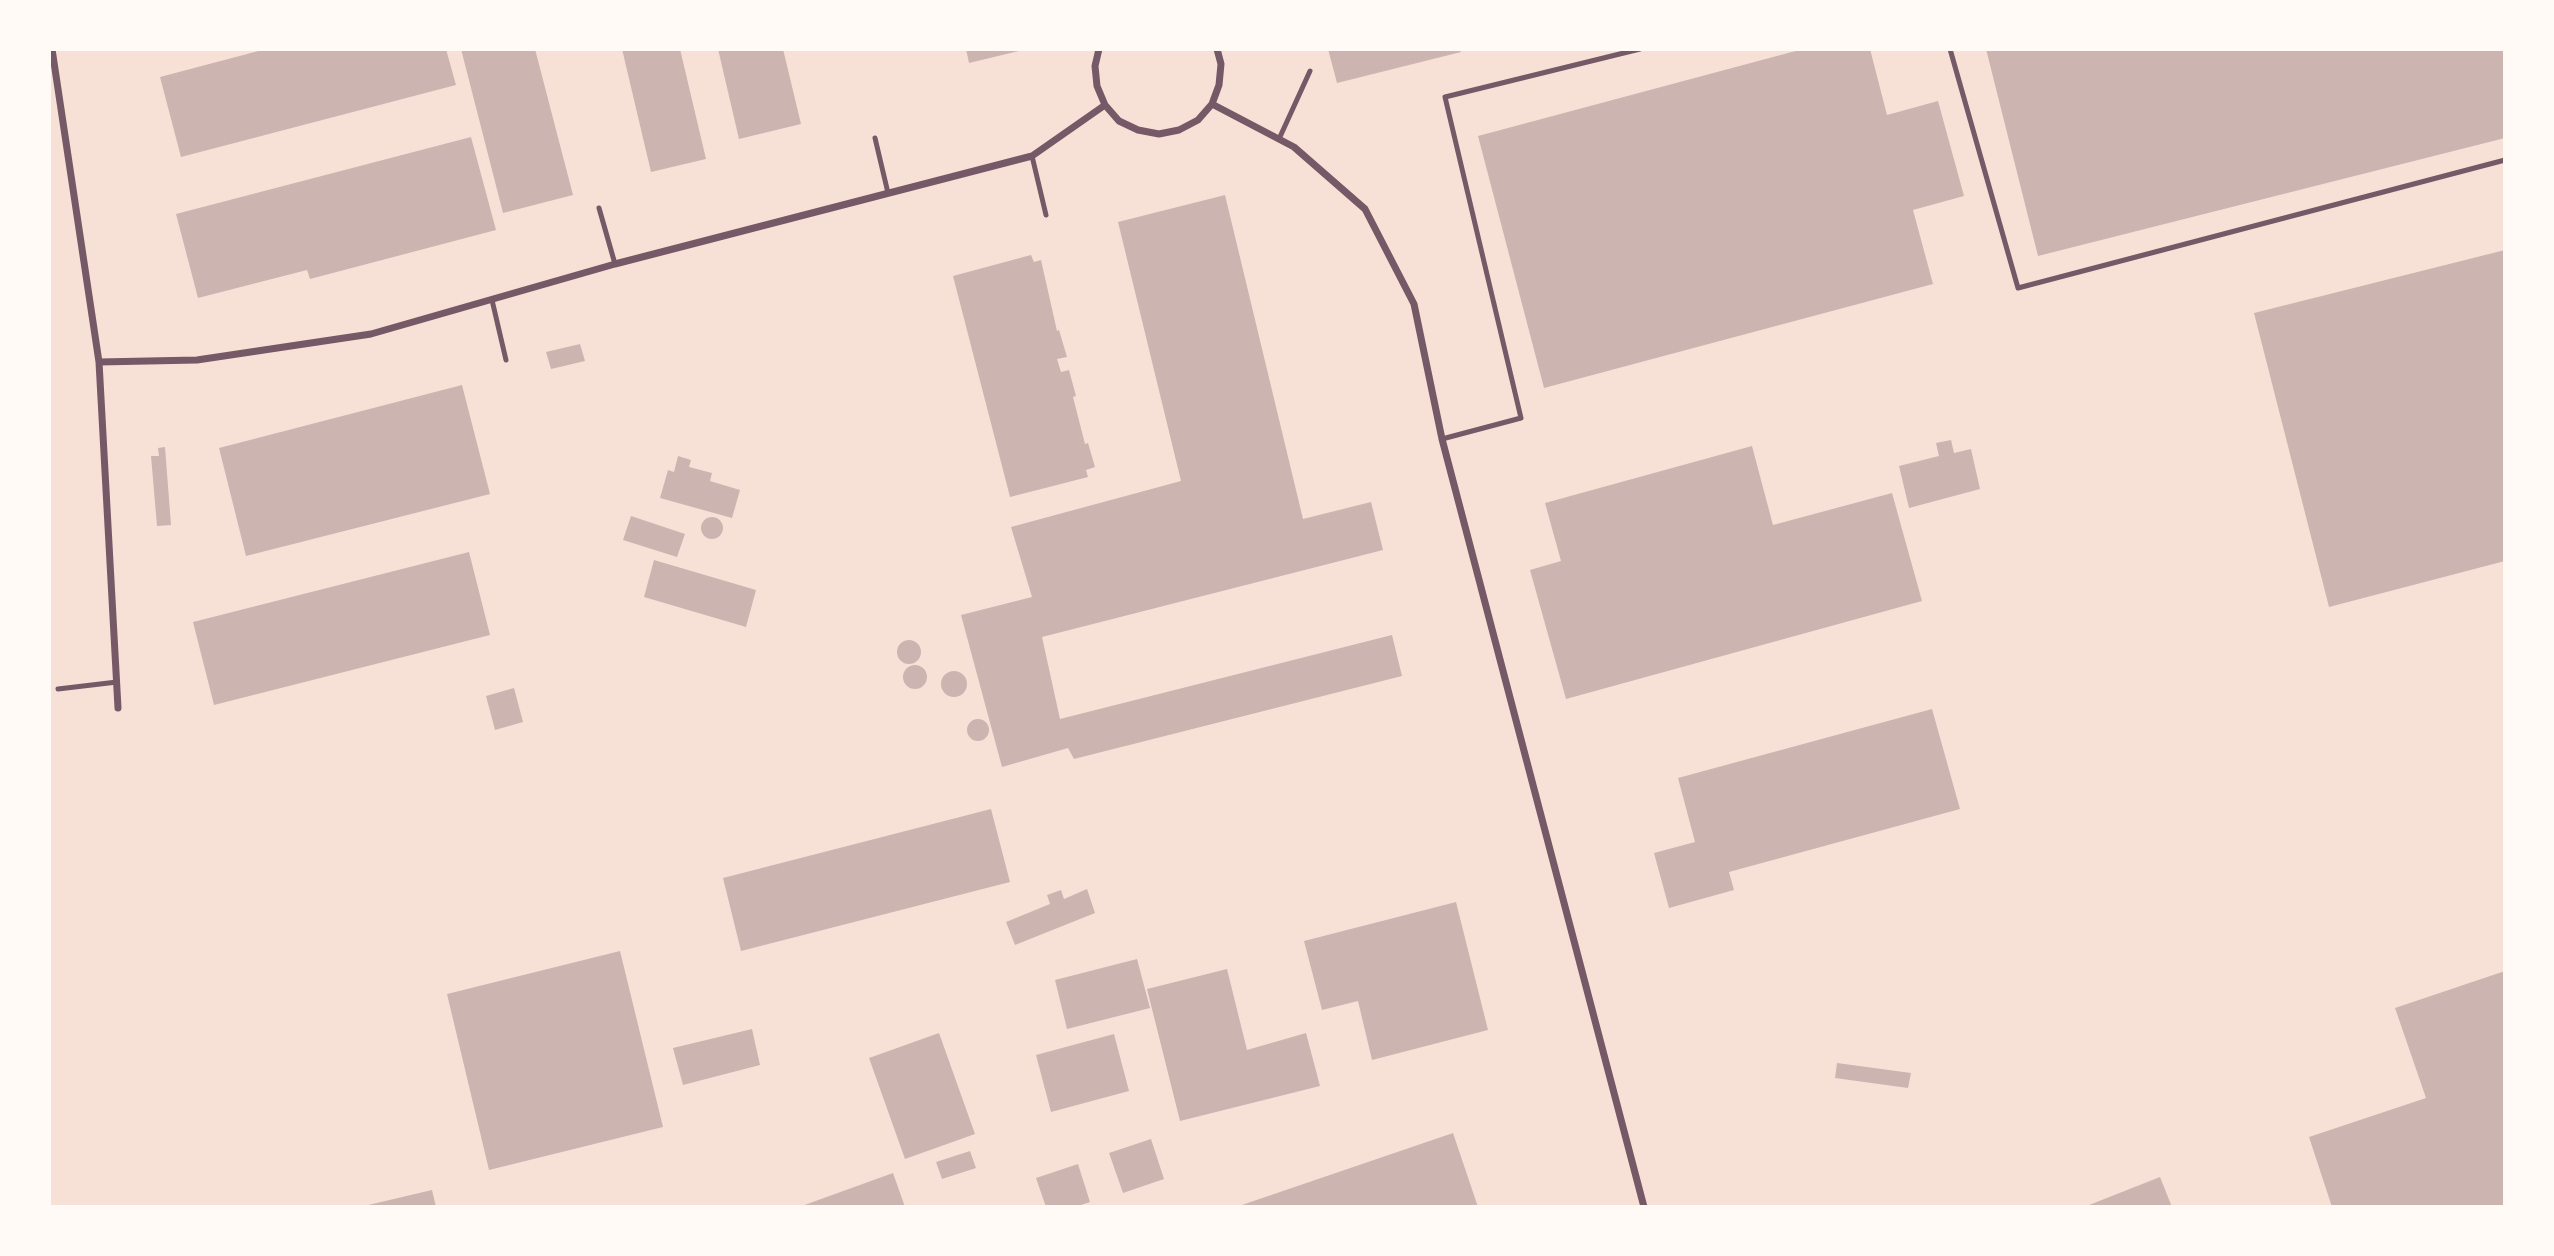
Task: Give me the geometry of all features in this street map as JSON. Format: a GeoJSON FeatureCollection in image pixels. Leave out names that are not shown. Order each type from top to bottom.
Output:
{"type":"FeatureCollection","features":[{"type":"Feature","properties":{"kind":"street"},"geometry":{"type":"LineString","coordinates":[[52,49],[99,362],[118,708]]}},
{"type":"Feature","properties":{"kind":"street"},"geometry":{"type":"LineString","coordinates":[[1099,49],[1095,66],[1097,86],[1105,105],[1119,121],[1138,130],[1158,134],[1179,130],[1198,120],[1212,104],[1219,85],[1221,64],[1217,49]]}},
{"type":"Feature","properties":{"kind":"street"},"geometry":{"type":"LineString","coordinates":[[1212,104],[1294,147],[1365,209],[1413,304],[1442,439],[1643,1207]]}},
{"type":"Feature","properties":{"kind":"street"},"geometry":{"type":"LineString","coordinates":[[99,362],[197,360],[371,334],[615,264],[1032,156],[1105,105]]}},
{"type":"Feature","properties":{"kind":"lane"},"geometry":{"type":"LineString","coordinates":[[1442,439],[1521,418],[1445,97],[1640,49]]}},
{"type":"Feature","properties":{"kind":"lane"},"geometry":{"type":"LineString","coordinates":[[1950,49],[2018,288],[2505,160]]}},
{"type":"Feature","properties":{"kind":"lane"},"geometry":{"type":"LineString","coordinates":[[1279,139],[1310,71]]}},
{"type":"Feature","properties":{"kind":"lane"},"geometry":{"type":"LineString","coordinates":[[875,138],[888,193]]}},
{"type":"Feature","properties":{"kind":"lane"},"geometry":{"type":"LineString","coordinates":[[1032,156],[1046,215]]}},
{"type":"Feature","properties":{"kind":"lane"},"geometry":{"type":"LineString","coordinates":[[599,208],[615,264]]}},
{"type":"Feature","properties":{"kind":"lane"},"geometry":{"type":"LineString","coordinates":[[492,300],[506,360]]}},
{"type":"Feature","properties":{"kind":"lane"},"geometry":{"type":"LineString","coordinates":[[58,689],[117,682]]}},
{"type":"Feature","properties":{"kind":"building"},"geometry":{"type":"Polygon","coordinates":[[[266,49],[446,49],[456,85],[181,157],[160,77],[266,49]]]}},
{"type":"Feature","properties":{"kind":"building"},"geometry":{"type":"Polygon","coordinates":[[[461,49],[535,49],[573,195],[503,213],[461,49]]]}},
{"type":"Feature","properties":{"kind":"building"},"geometry":{"type":"Polygon","coordinates":[[[622,49],[680,49],[706,159],[651,172],[622,49]]]}},
{"type":"Feature","properties":{"kind":"building"},"geometry":{"type":"Polygon","coordinates":[[[718,49],[783,49],[801,124],[739,139],[718,49]]]}},
{"type":"Feature","properties":{"kind":"building"},"geometry":{"type":"Polygon","coordinates":[[[966,49],[1023,49],[1023,50],[969,63],[966,49]]]}},
{"type":"Feature","properties":{"kind":"building"},"geometry":{"type":"Polygon","coordinates":[[[1328,49],[1460,49],[1461,52],[1337,83],[1328,49]]]}},
{"type":"Feature","properties":{"kind":"building"},"geometry":{"type":"Polygon","coordinates":[[[1803,49],[1870,49],[1887,115],[1938,101],[1964,196],[1913,210],[1933,284],[1544,388],[1478,136],[1803,49]]]}},
{"type":"Feature","properties":{"kind":"building"},"geometry":{"type":"Polygon","coordinates":[[[1986,49],[2505,49],[2505,138],[2038,256],[1986,49]]]}},
{"type":"Feature","properties":{"kind":"building"},"geometry":{"type":"Polygon","coordinates":[[[471,137],[496,230],[310,279],[307,270],[198,298],[176,214],[471,137]]]}},
{"type":"Feature","properties":{"kind":"building"},"geometry":{"type":"Polygon","coordinates":[[[1225,195],[1303,519],[1371,502],[1383,550],[1042,637],[1060,719],[1392,635],[1402,676],[1074,759],[1068,748],[1002,767],[961,615],[1032,597],[1011,527],[1181,481],[1118,222],[1225,195]]]}},
{"type":"Feature","properties":{"kind":"building"},"geometry":{"type":"Polygon","coordinates":[[[2505,250],[2505,561],[2329,607],[2254,313],[2505,250]]]}},
{"type":"Feature","properties":{"kind":"building"},"geometry":{"type":"Polygon","coordinates":[[[1031,255],[1034,262],[1041,260],[1057,331],[1059,330],[1067,357],[1057,359],[1061,372],[1069,370],[1085,444],[1088,443],[1095,467],[1086,470],[1088,477],[1010,497],[953,276],[1031,255]]]}},
{"type":"Feature","properties":{"kind":"building"},"geometry":{"type":"Polygon","coordinates":[[[580,344],[585,361],[551,369],[546,352],[580,344]]]}},
{"type":"Feature","properties":{"kind":"building"},"geometry":{"type":"Polygon","coordinates":[[[462,385],[490,494],[246,556],[219,448],[462,385]]]}},
{"type":"Feature","properties":{"kind":"building"},"geometry":{"type":"Polygon","coordinates":[[[1951,440],[1954,453],[1971,449],[1980,489],[1909,508],[1899,466],[1939,456],[1936,443],[1951,440]]]}},
{"type":"Feature","properties":{"kind":"building"},"geometry":{"type":"Polygon","coordinates":[[[1752,446],[1773,525],[1892,493],[1922,601],[1566,699],[1530,570],[1561,561],[1545,503],[1752,446]]]}},
{"type":"Feature","properties":{"kind":"building"},"geometry":{"type":"Polygon","coordinates":[[[165,447],[171,525],[157,526],[151,456],[159,456],[158,448],[165,447]]]}},
{"type":"Feature","properties":{"kind":"building"},"geometry":{"type":"Polygon","coordinates":[[[678,456],[691,460],[689,467],[712,473],[710,481],[740,490],[732,518],[660,498],[668,470],[674,472],[678,456]]]}},
{"type":"Feature","properties":{"kind":"building"},"geometry":{"type":"Polygon","coordinates":[[[631,516],[685,534],[677,557],[623,540],[631,516]]]}},
{"type":"Feature","properties":{"kind":"building"},"geometry":{"type":"Polygon","coordinates":[[[708,517],[716,517],[723,524],[723,532],[716,539],[708,539],[701,532],[701,524],[708,517]]]}},
{"type":"Feature","properties":{"kind":"building"},"geometry":{"type":"Polygon","coordinates":[[[469,552],[490,635],[214,705],[193,622],[469,552]]]}},
{"type":"Feature","properties":{"kind":"building"},"geometry":{"type":"Polygon","coordinates":[[[654,560],[756,590],[746,627],[644,597],[654,560]]]}},
{"type":"Feature","properties":{"kind":"building"},"geometry":{"type":"Polygon","coordinates":[[[909,640],[920,647],[921,652],[914,663],[909,664],[898,657],[897,652],[904,641],[909,640]]]}},
{"type":"Feature","properties":{"kind":"building"},"geometry":{"type":"Polygon","coordinates":[[[915,665],[924,668],[927,677],[924,686],[915,689],[906,686],[903,677],[906,668],[915,665]]]}},
{"type":"Feature","properties":{"kind":"building"},"geometry":{"type":"Polygon","coordinates":[[[954,671],[963,675],[967,684],[963,693],[954,697],[945,693],[941,684],[945,675],[954,671]]]}},
{"type":"Feature","properties":{"kind":"building"},"geometry":{"type":"Polygon","coordinates":[[[514,688],[523,722],[495,730],[486,696],[514,688]]]}},
{"type":"Feature","properties":{"kind":"building"},"geometry":{"type":"Polygon","coordinates":[[[1932,709],[1960,809],[1729,872],[1734,890],[1669,908],[1654,853],[1695,842],[1678,778],[1932,709]]]}},
{"type":"Feature","properties":{"kind":"building"},"geometry":{"type":"Polygon","coordinates":[[[978,719],[986,722],[989,730],[986,738],[978,741],[970,738],[967,730],[970,722],[978,719]]]}},
{"type":"Feature","properties":{"kind":"building"},"geometry":{"type":"Polygon","coordinates":[[[991,809],[1010,882],[741,951],[723,878],[991,809]]]}},
{"type":"Feature","properties":{"kind":"building"},"geometry":{"type":"Polygon","coordinates":[[[1087,889],[1095,913],[1015,945],[1006,922],[1050,904],[1047,895],[1061,890],[1064,899],[1087,889]]]}},
{"type":"Feature","properties":{"kind":"building"},"geometry":{"type":"Polygon","coordinates":[[[1456,902],[1488,1030],[1372,1060],[1358,1001],[1322,1010],[1304,941],[1456,902]]]}},
{"type":"Feature","properties":{"kind":"building"},"geometry":{"type":"Polygon","coordinates":[[[620,951],[663,1127],[489,1170],[447,994],[620,951]]]}},
{"type":"Feature","properties":{"kind":"building"},"geometry":{"type":"Polygon","coordinates":[[[1137,959],[1150,1008],[1067,1029],[1055,980],[1137,959]]]}},
{"type":"Feature","properties":{"kind":"building"},"geometry":{"type":"Polygon","coordinates":[[[1227,969],[1247,1050],[1306,1033],[1320,1086],[1180,1121],[1147,989],[1227,969]]]}},
{"type":"Feature","properties":{"kind":"building"},"geometry":{"type":"Polygon","coordinates":[[[2505,971],[2505,1207],[2332,1207],[2309,1137],[2426,1098],[2395,1008],[2505,971]]]}},
{"type":"Feature","properties":{"kind":"building"},"geometry":{"type":"Polygon","coordinates":[[[752,1029],[760,1065],[683,1085],[673,1048],[752,1029]]]}},
{"type":"Feature","properties":{"kind":"building"},"geometry":{"type":"Polygon","coordinates":[[[939,1033],[975,1134],[905,1159],[869,1058],[939,1033]]]}},
{"type":"Feature","properties":{"kind":"building"},"geometry":{"type":"Polygon","coordinates":[[[1114,1034],[1129,1091],[1051,1112],[1036,1055],[1114,1034]]]}},
{"type":"Feature","properties":{"kind":"building"},"geometry":{"type":"Polygon","coordinates":[[[1837,1063],[1911,1073],[1908,1088],[1835,1078],[1837,1063]]]}},
{"type":"Feature","properties":{"kind":"building"},"geometry":{"type":"Polygon","coordinates":[[[1453,1133],[1478,1207],[1236,1207],[1453,1133]]]}},
{"type":"Feature","properties":{"kind":"building"},"geometry":{"type":"Polygon","coordinates":[[[1151,1139],[1164,1179],[1123,1193],[1109,1153],[1151,1139]]]}},
{"type":"Feature","properties":{"kind":"building"},"geometry":{"type":"Polygon","coordinates":[[[970,1151],[976,1168],[942,1179],[936,1162],[970,1151]]]}},
{"type":"Feature","properties":{"kind":"building"},"geometry":{"type":"Polygon","coordinates":[[[1078,1164],[1090,1202],[1075,1207],[1046,1207],[1036,1178],[1078,1164]]]}},
{"type":"Feature","properties":{"kind":"building"},"geometry":{"type":"Polygon","coordinates":[[[893,1173],[905,1207],[799,1207],[893,1173]]]}},
{"type":"Feature","properties":{"kind":"building"},"geometry":{"type":"Polygon","coordinates":[[[2160,1177],[2172,1207],[2084,1207],[2160,1177]]]}},
{"type":"Feature","properties":{"kind":"building"},"geometry":{"type":"Polygon","coordinates":[[[432,1190],[436,1207],[364,1207],[364,1206],[432,1190]]]}}]}
